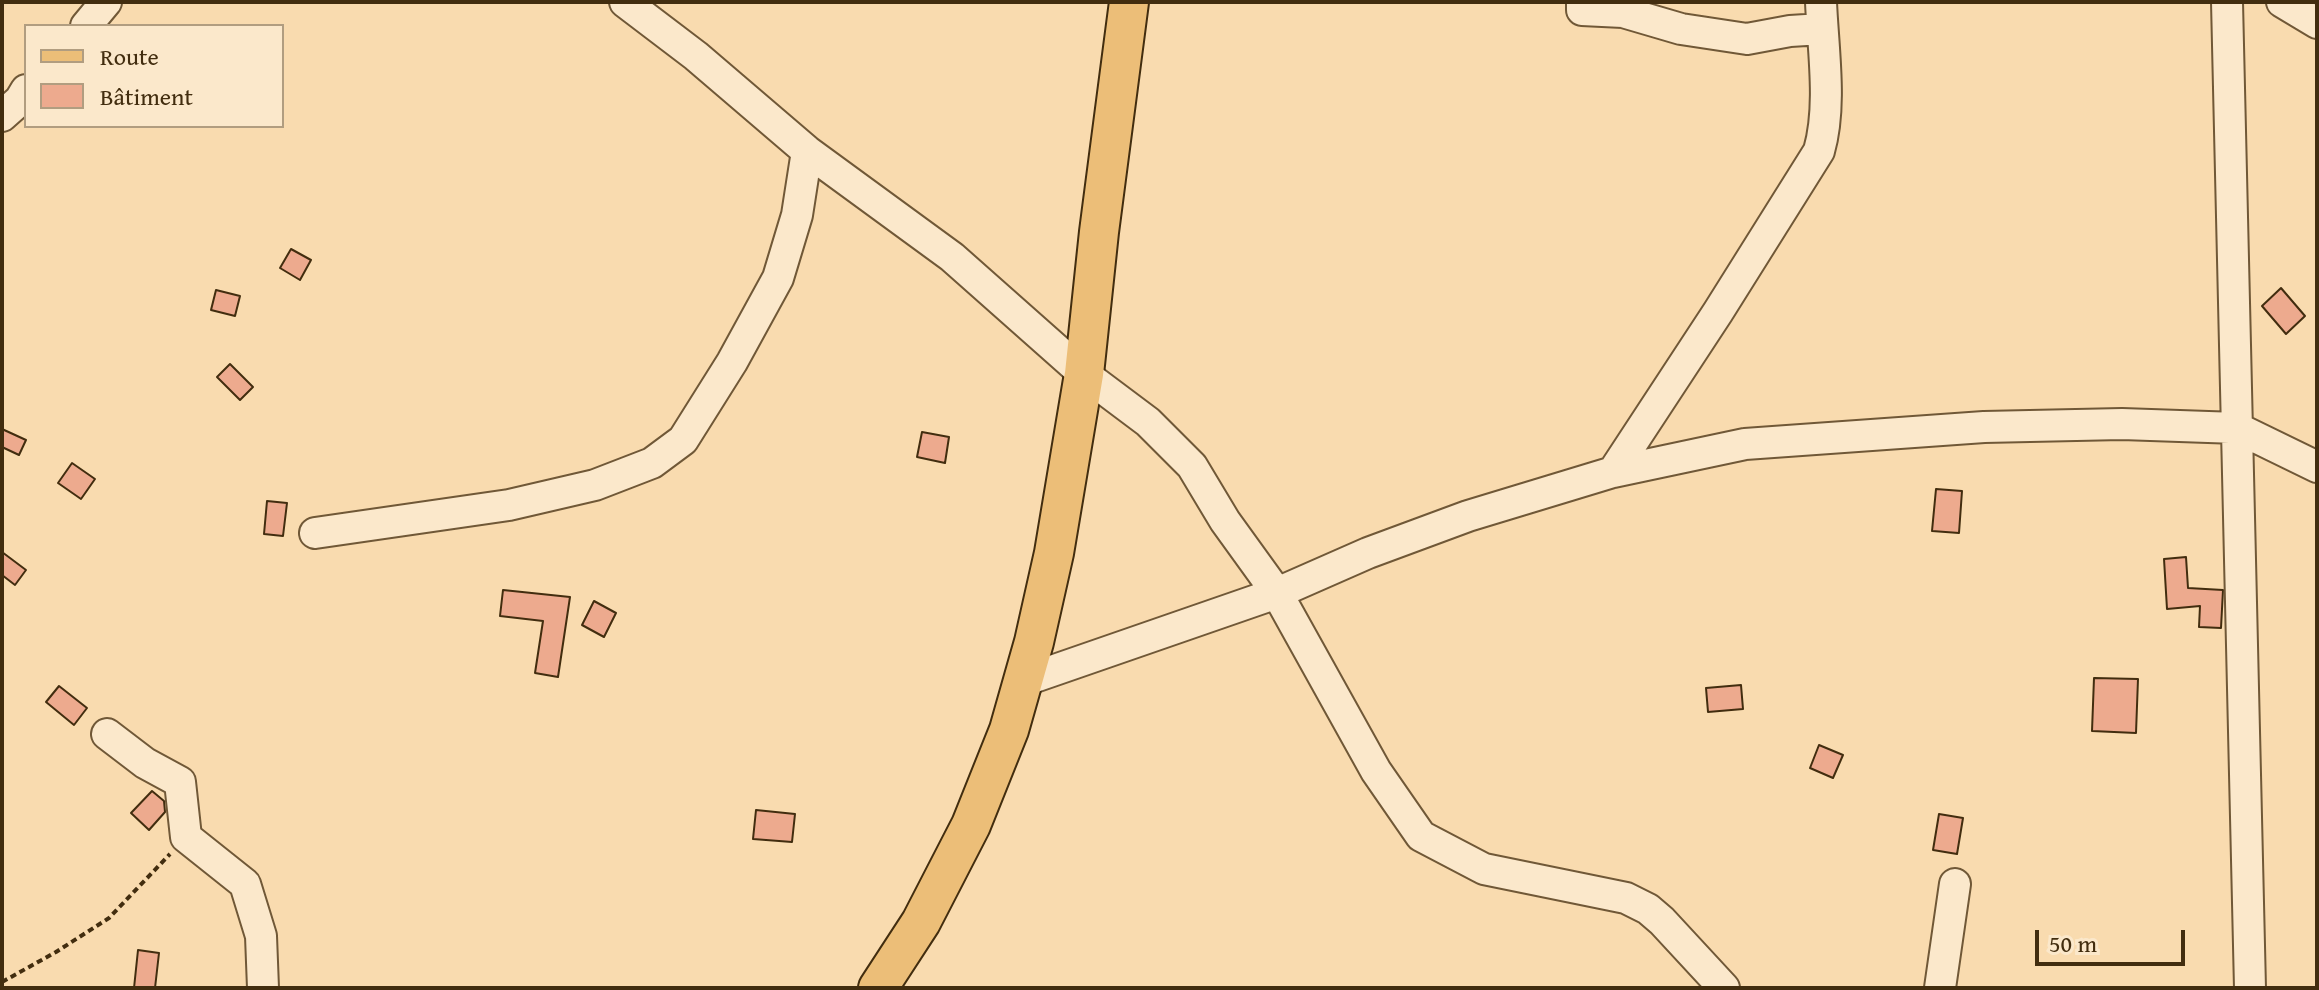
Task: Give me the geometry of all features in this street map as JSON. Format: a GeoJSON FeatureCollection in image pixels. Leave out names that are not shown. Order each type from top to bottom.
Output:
{"type":"FeatureCollection","features":[{"type":"Feature","properties":{"kind":"main road"},"geometry":{"type":"LineString","coordinates":[[878,988],[921,922],[971,825],[1009,730],[1034,642],[1054,553],[1084,374],[1129,2]]}},
{"type":"Feature","properties":{"kind":"street"},"geometry":{"type":"LineString","coordinates":[[88,24],[106,2]]}},
{"type":"Feature","properties":{"kind":"street"},"geometry":{"type":"LineString","coordinates":[[625,2],[696,56],[807,151],[952,257],[1084,374],[1148,422],[1192,466],[1225,521],[1277,593],[1376,771],[1421,836],[1484,869],[1626,898],[1648,909],[1724,988]]}},
{"type":"Feature","properties":{"kind":"street"},"geometry":{"type":"LineString","coordinates":[[1582,2],[1582,10],[1623,12],[1681,29],[1747,39],[1821,15],[1825,111],[1824,135],[1819,151],[1613,472]]}},
{"type":"Feature","properties":{"kind":"street"},"geometry":{"type":"LineString","coordinates":[[2227,2],[2250,988]]}},
{"type":"Feature","properties":{"kind":"street"},"geometry":{"type":"LineString","coordinates":[[2282,2],[2317,23]]}},
{"type":"Feature","properties":{"kind":"street"},"geometry":{"type":"LineString","coordinates":[[2,116],[24,93]]}},
{"type":"Feature","properties":{"kind":"street"},"geometry":{"type":"LineString","coordinates":[[315,533],[509,505],[595,485],[652,463],[683,440],[732,362],[778,278],[797,215],[807,151]]}},
{"type":"Feature","properties":{"kind":"street"},"geometry":{"type":"LineString","coordinates":[[1023,681],[1277,593],[1368,553],[1468,516],[1613,472],[1745,444],[1952,429],[2122,424],[2237,428],[2317,467]]}},
{"type":"Feature","properties":{"kind":"street"},"geometry":{"type":"LineString","coordinates":[[107,734],[145,763],[180,782],[186,837],[245,884],[261,936],[263,988]]}},
{"type":"Feature","properties":{"kind":"street"},"geometry":{"type":"LineString","coordinates":[[1940,988],[1955,884]]}},
{"type":"Feature","properties":{"kind":"path"},"geometry":{"type":"LineString","coordinates":[[2,982],[109,918],[186,837]]}},
{"type":"Feature","properties":{"kind":"building"},"geometry":{"type":"Polygon","coordinates":[[[291,249],[311,260],[300,280],[280,268],[291,249]]]}},
{"type":"Feature","properties":{"kind":"building"},"geometry":{"type":"Polygon","coordinates":[[[2281,288],[2305,316],[2286,334],[2262,306],[2281,288]]]}},
{"type":"Feature","properties":{"kind":"building"},"geometry":{"type":"Polygon","coordinates":[[[216,290],[240,296],[235,316],[211,310],[216,290]]]}},
{"type":"Feature","properties":{"kind":"building"},"geometry":{"type":"Polygon","coordinates":[[[230,364],[253,387],[240,400],[217,377],[230,364]]]}},
{"type":"Feature","properties":{"kind":"building"},"geometry":{"type":"Polygon","coordinates":[[[2,429],[26,440],[19,455],[2,447],[2,429]]]}},
{"type":"Feature","properties":{"kind":"building"},"geometry":{"type":"Polygon","coordinates":[[[922,432],[949,437],[945,463],[917,457],[922,432]]]}},
{"type":"Feature","properties":{"kind":"building"},"geometry":{"type":"Polygon","coordinates":[[[72,463],[95,479],[81,499],[58,483],[72,463]]]}},
{"type":"Feature","properties":{"kind":"building"},"geometry":{"type":"Polygon","coordinates":[[[1936,489],[1962,491],[1959,533],[1932,531],[1936,489]]]}},
{"type":"Feature","properties":{"kind":"building"},"geometry":{"type":"Polygon","coordinates":[[[267,501],[287,503],[283,536],[264,534],[267,501]]]}},
{"type":"Feature","properties":{"kind":"building"},"geometry":{"type":"Polygon","coordinates":[[[2,552],[26,570],[15,585],[2,575],[2,552]]]}},
{"type":"Feature","properties":{"kind":"building"},"geometry":{"type":"Polygon","coordinates":[[[2186,557],[2188,588],[2223,590],[2221,628],[2199,627],[2200,606],[2167,609],[2164,559],[2186,557]]]}},
{"type":"Feature","properties":{"kind":"building"},"geometry":{"type":"Polygon","coordinates":[[[503,590],[570,597],[558,677],[535,673],[543,621],[500,616],[503,590]]]}},
{"type":"Feature","properties":{"kind":"building"},"geometry":{"type":"Polygon","coordinates":[[[594,601],[616,613],[604,637],[582,625],[594,601]]]}},
{"type":"Feature","properties":{"kind":"building"},"geometry":{"type":"Polygon","coordinates":[[[2094,678],[2138,679],[2136,733],[2092,731],[2094,678]]]}},
{"type":"Feature","properties":{"kind":"building"},"geometry":{"type":"Polygon","coordinates":[[[1741,685],[1743,709],[1708,712],[1706,688],[1741,685]]]}},
{"type":"Feature","properties":{"kind":"building"},"geometry":{"type":"Polygon","coordinates":[[[59,686],[87,708],[74,725],[46,702],[59,686]]]}},
{"type":"Feature","properties":{"kind":"building"},"geometry":{"type":"Polygon","coordinates":[[[1819,745],[1843,755],[1833,778],[1810,768],[1819,745]]]}},
{"type":"Feature","properties":{"kind":"building"},"geometry":{"type":"Polygon","coordinates":[[[152,791],[164,801],[165,812],[149,830],[131,813],[152,791]]]}},
{"type":"Feature","properties":{"kind":"building"},"geometry":{"type":"Polygon","coordinates":[[[756,810],[795,814],[792,842],[753,839],[756,810]]]}},
{"type":"Feature","properties":{"kind":"building"},"geometry":{"type":"Polygon","coordinates":[[[1939,814],[1963,818],[1957,854],[1933,850],[1939,814]]]}},
{"type":"Feature","properties":{"kind":"building"},"geometry":{"type":"Polygon","coordinates":[[[138,950],[159,953],[155,988],[134,988],[138,950]]]}}]}
